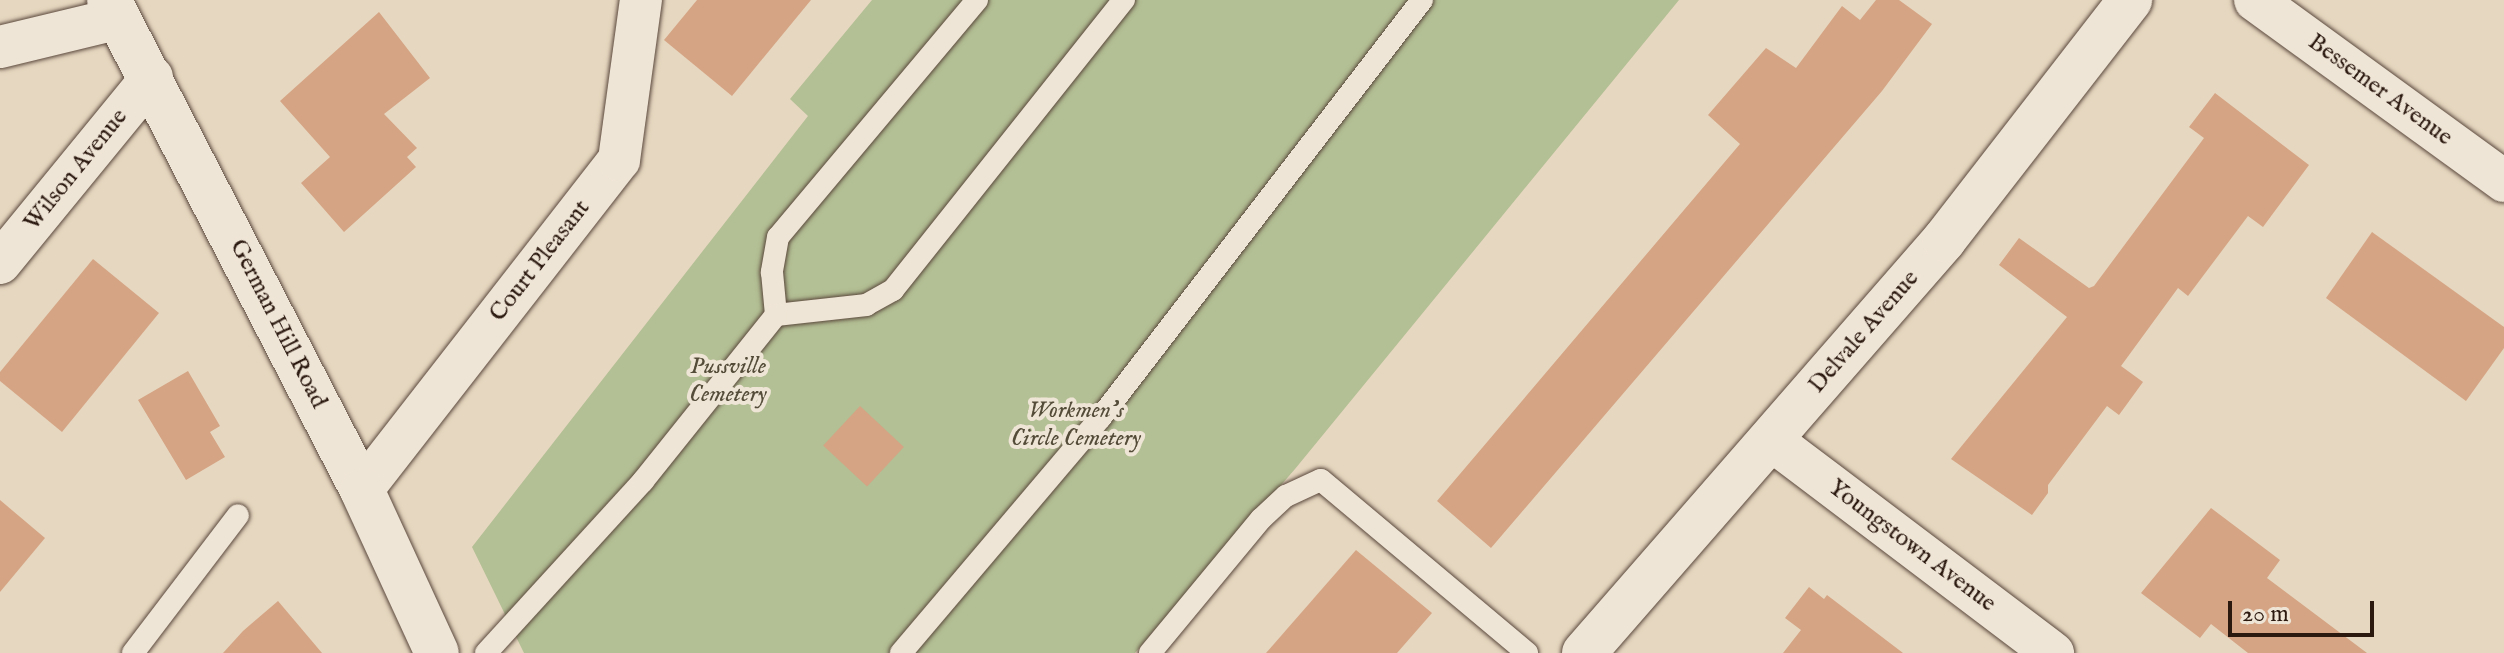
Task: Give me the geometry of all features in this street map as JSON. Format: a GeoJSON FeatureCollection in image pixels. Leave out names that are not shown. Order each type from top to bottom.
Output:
{"type":"FeatureCollection","features":[{"type":"Feature","properties":{"kind":"street","name":"Court Pleasant"},"geometry":{"type":"LineString","coordinates":[[362,490],[619,160],[641,0]]}},
{"type":"Feature","properties":{"kind":"street","name":"Delvale Avenue"},"geometry":{"type":"LineString","coordinates":[[1584,653],[1944,240],[2130,0]]}},
{"type":"Feature","properties":{"kind":"street","name":"Bessemer Avenue"},"geometry":{"type":"LineString","coordinates":[[2255,0],[2504,181]]}},
{"type":"Feature","properties":{"kind":"street","name":"German Hill Road"},"geometry":{"type":"LineString","coordinates":[[114,9],[152,77],[362,490],[437,653]]}},
{"type":"Feature","properties":{"kind":"street"},"geometry":{"type":"LineString","coordinates":[[0,47],[114,9]]}},
{"type":"Feature","properties":{"kind":"street","name":"Wilson Avenue"},"geometry":{"type":"LineString","coordinates":[[0,263],[152,77]]}},
{"type":"Feature","properties":{"kind":"street","name":"Youngstown Avenue"},"geometry":{"type":"LineString","coordinates":[[1770,439],[2053,653]]}},
{"type":"Feature","properties":{"kind":"lane"},"geometry":{"type":"LineString","coordinates":[[486,653],[643,481],[776,315],[772,272],[778,237],[977,0]]}},
{"type":"Feature","properties":{"kind":"lane"},"geometry":{"type":"LineString","coordinates":[[776,315],[866,305],[893,290],[1124,0]]}},
{"type":"Feature","properties":{"kind":"lane"},"geometry":{"type":"LineString","coordinates":[[901,653],[1101,417],[1422,0]]}},
{"type":"Feature","properties":{"kind":"lane"},"geometry":{"type":"LineString","coordinates":[[1150,653],[1261,519],[1286,496],[1321,480],[1527,653]]}},
{"type":"Feature","properties":{"kind":"lane"},"geometry":{"type":"LineString","coordinates":[[133,653],[238,515]]}},
{"type":"Feature","properties":{"kind":"green space","name":"Workmen's Circle Cemetery"},"geometry":{"type":"Polygon","coordinates":[[[872,0],[1679,0],[1295,469],[1135,653],[524,653],[472,547],[808,116],[790,99],[872,0]]]}},
{"type":"Feature","properties":{"kind":"building"},"geometry":{"type":"Polygon","coordinates":[[[697,0],[811,0],[732,96],[664,40],[697,0]]]}},
{"type":"Feature","properties":{"kind":"building"},"geometry":{"type":"Polygon","coordinates":[[[1876,0],[1899,0],[1932,24],[1882,91],[1491,548],[1437,501],[1740,144],[1708,115],[1766,48],[1796,68],[1842,6],[1860,20],[1876,0]]]}},
{"type":"Feature","properties":{"kind":"building"},"geometry":{"type":"Polygon","coordinates":[[[379,12],[430,78],[384,114],[417,148],[407,157],[416,167],[344,232],[301,183],[330,157],[280,101],[379,12]]]}},
{"type":"Feature","properties":{"kind":"building"},"geometry":{"type":"Polygon","coordinates":[[[2215,93],[2309,165],[2263,227],[2248,216],[2188,296],[2178,288],[2121,366],[2143,382],[2119,415],[2107,406],[2048,485],[2048,493],[2032,515],[1951,459],[2067,317],[1999,265],[2019,238],[2089,288],[2094,286],[2204,138],[2189,127],[2215,93]]]}},
{"type":"Feature","properties":{"kind":"building"},"geometry":{"type":"Polygon","coordinates":[[[2372,232],[2504,327],[2504,348],[2466,401],[2326,298],[2372,232]]]}},
{"type":"Feature","properties":{"kind":"building"},"geometry":{"type":"Polygon","coordinates":[[[93,259],[159,313],[62,432],[0,381],[0,372],[93,259]]]}},
{"type":"Feature","properties":{"kind":"building"},"geometry":{"type":"Polygon","coordinates":[[[188,371],[220,426],[210,432],[225,457],[186,480],[138,400],[188,371]]]}},
{"type":"Feature","properties":{"kind":"building"},"geometry":{"type":"Polygon","coordinates":[[[860,406],[904,447],[867,486],[823,445],[860,406]]]}},
{"type":"Feature","properties":{"kind":"building"},"geometry":{"type":"Polygon","coordinates":[[[0,500],[45,538],[0,592],[0,500]]]}},
{"type":"Feature","properties":{"kind":"building"},"geometry":{"type":"Polygon","coordinates":[[[2211,508],[2280,560],[2267,578],[2367,653],[2248,653],[2211,624],[2200,638],[2141,593],[2211,508]]]}},
{"type":"Feature","properties":{"kind":"building"},"geometry":{"type":"Polygon","coordinates":[[[1356,550],[1432,613],[1397,653],[1266,653],[1356,550]]]}},
{"type":"Feature","properties":{"kind":"building"},"geometry":{"type":"Polygon","coordinates":[[[1809,587],[1824,599],[1827,595],[1903,653],[1783,653],[1801,630],[1785,618],[1809,587]]]}},
{"type":"Feature","properties":{"kind":"building"},"geometry":{"type":"Polygon","coordinates":[[[278,601],[322,653],[223,653],[243,631],[278,601]]]}},
{"type":"Feature","properties":{"kind":"park label","name":"Pussville Cemetery"},"geometry":{"type":"Point","coordinates":[728,381]}}]}
